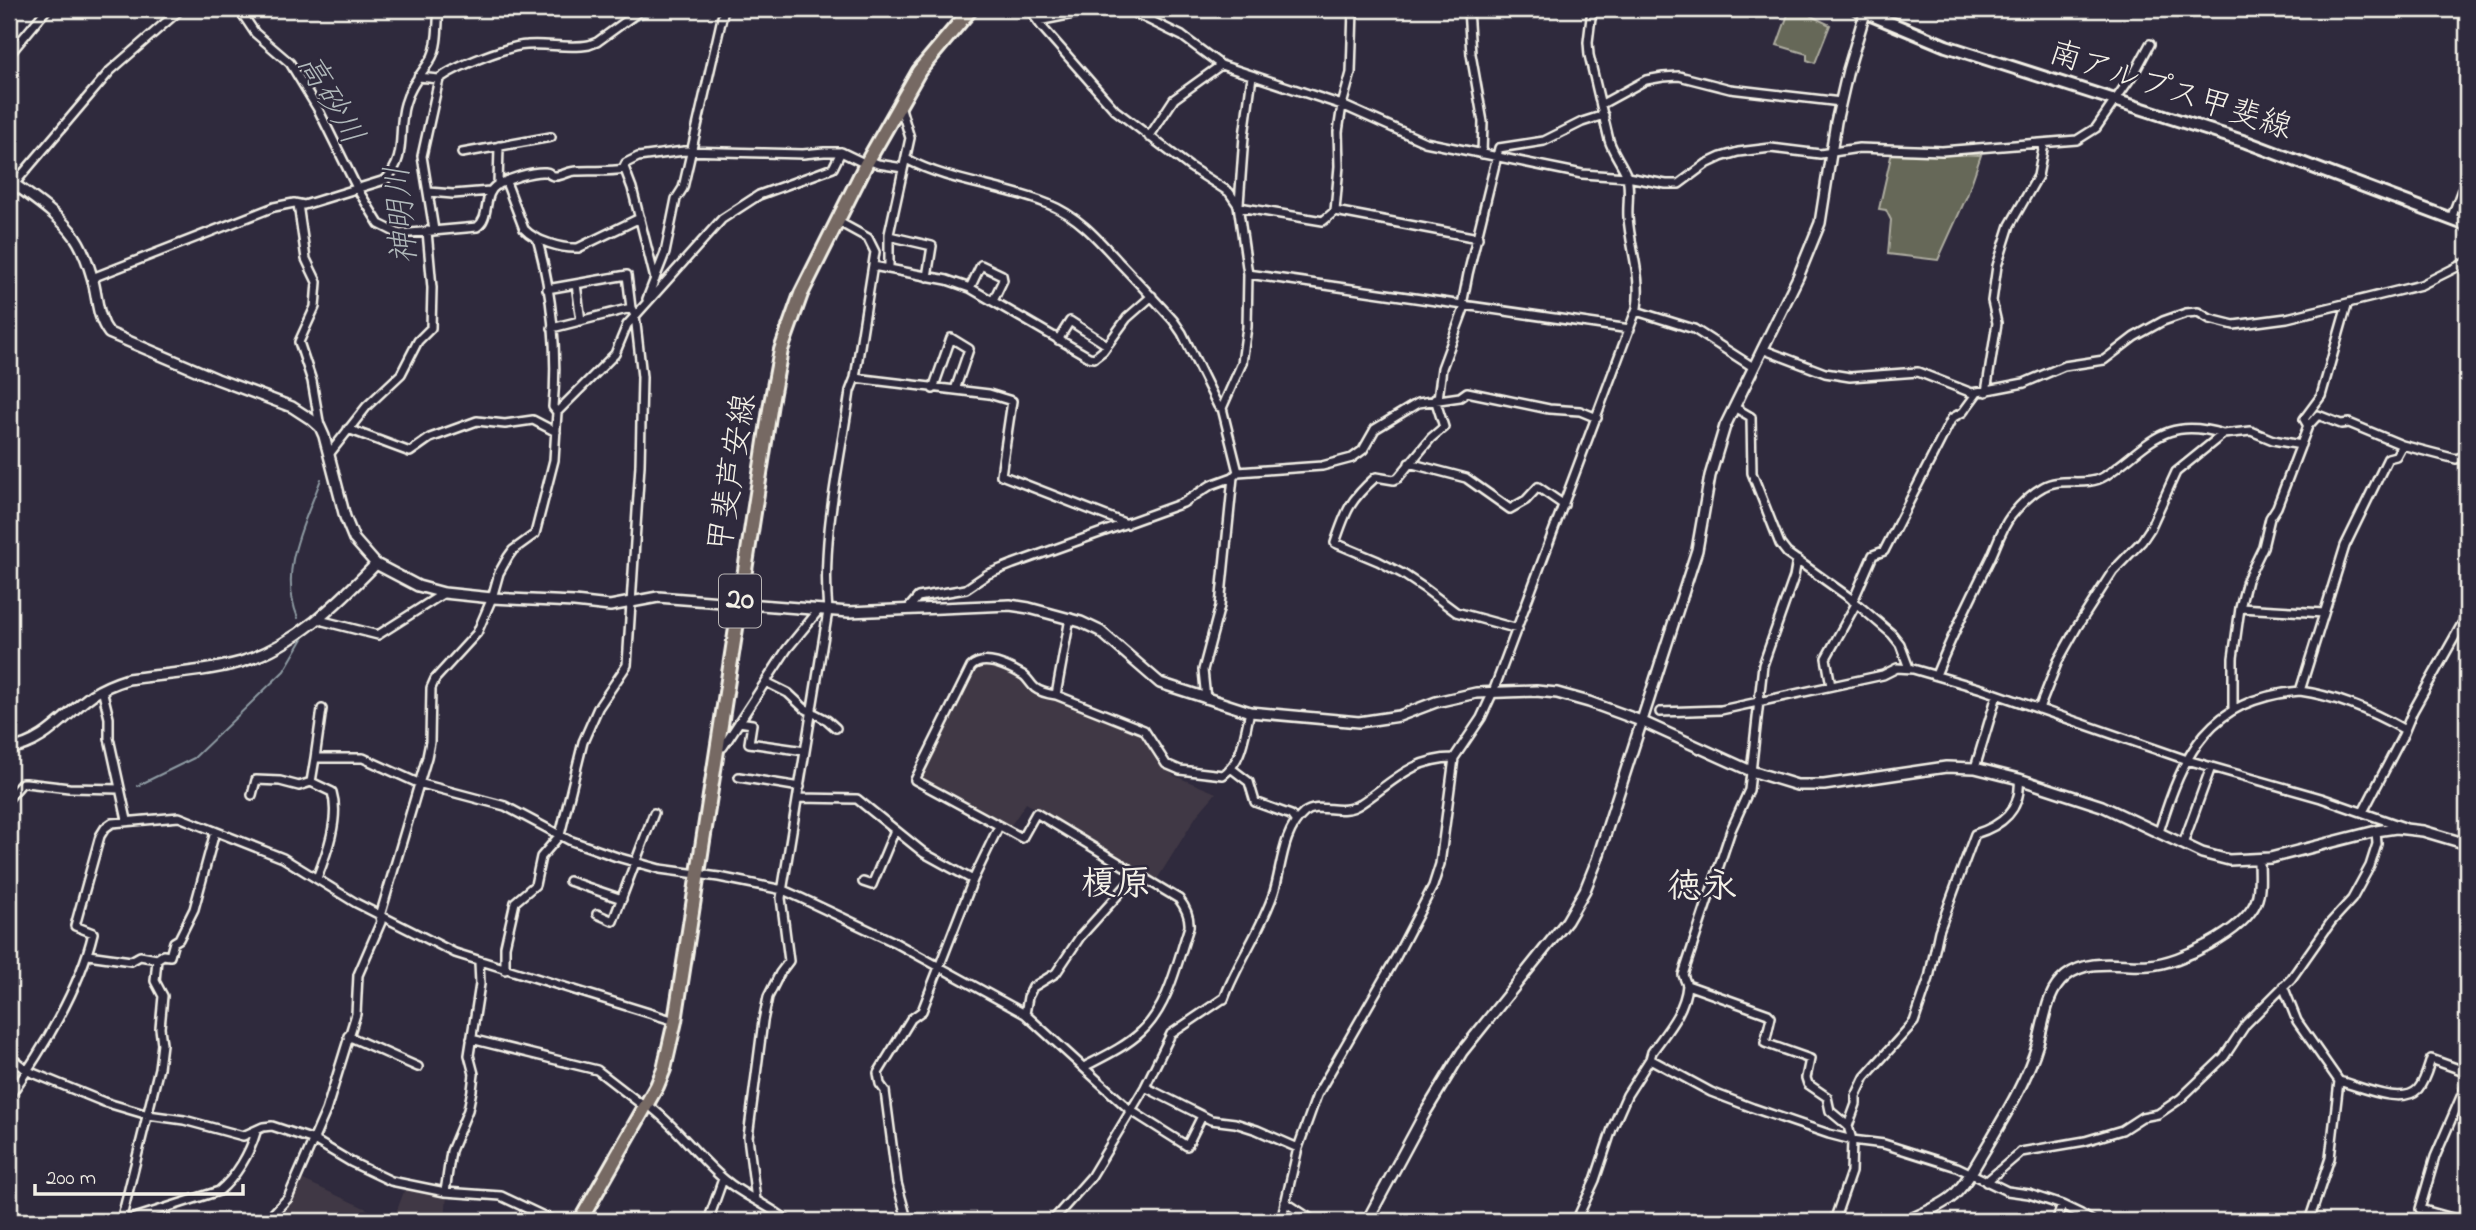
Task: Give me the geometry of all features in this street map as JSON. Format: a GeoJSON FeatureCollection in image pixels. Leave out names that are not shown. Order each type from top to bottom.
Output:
{"type":"FeatureCollection","features":[{"type":"Feature","properties":{"kind":"main road","name":"甲斐芦安線"},"geometry":{"type":"LineString","coordinates":[[580,1221],[647,1106],[664,1069],[675,1021],[781,350],[800,294],[867,162],[932,53],[971,9]]}},
{"type":"Feature","properties":{"kind":"main road","name":"南アルプス甲斐線"},"geometry":{"type":"LineString","coordinates":[[1862,10],[1972,55],[2246,142],[2467,225]]}},
{"type":"Feature","properties":{"kind":"street"},"geometry":{"type":"LineString","coordinates":[[9,55],[47,9]]}},
{"type":"Feature","properties":{"kind":"street"},"geometry":{"type":"LineString","coordinates":[[181,9],[110,71],[11,185],[61,222],[75,237],[85,255],[102,323],[109,333],[217,379],[292,407],[320,427]]}},
{"type":"Feature","properties":{"kind":"street"},"geometry":{"type":"LineString","coordinates":[[239,9],[255,33],[290,63],[379,224],[399,234],[481,225],[490,191]]}},
{"type":"Feature","properties":{"kind":"street"},"geometry":{"type":"LineString","coordinates":[[92,278],[274,207],[304,205],[385,180],[397,166],[400,156],[405,104],[418,77],[433,55],[439,9]]}},
{"type":"Feature","properties":{"kind":"street"},"geometry":{"type":"LineString","coordinates":[[330,453],[368,406],[401,374],[418,341],[431,328],[431,231],[429,192],[422,149],[439,79],[468,64],[524,45],[589,45],[637,13],[637,9]]}},
{"type":"Feature","properties":{"kind":"street"},"geometry":{"type":"LineString","coordinates":[[645,303],[665,253],[676,199],[683,188],[724,9]]}},
{"type":"Feature","properties":{"kind":"street"},"geometry":{"type":"LineString","coordinates":[[1029,9],[1115,110],[1229,192],[1239,206],[1323,221],[1335,211],[1339,166],[1338,132],[1351,73],[1353,9]]}},
{"type":"Feature","properties":{"kind":"street"},"geometry":{"type":"LineString","coordinates":[[1038,21],[1098,9]]}},
{"type":"Feature","properties":{"kind":"street"},"geometry":{"type":"LineString","coordinates":[[1127,9],[1182,36],[1221,65],[1342,105],[1425,142],[1582,174],[1627,177],[1666,184],[1679,184],[1706,164],[1738,152],[1771,148],[1820,154],[1859,148],[1942,151],[2077,140],[2096,128],[2151,44]]}},
{"type":"Feature","properties":{"kind":"street"},"geometry":{"type":"LineString","coordinates":[[1468,9],[1471,54],[1483,122],[1482,154]]}},
{"type":"Feature","properties":{"kind":"street"},"geometry":{"type":"LineString","coordinates":[[1281,1221],[1298,1148],[1317,1095],[1389,971],[1433,887],[1440,864],[1454,758],[1481,718],[1493,692],[1636,311],[1639,277],[1628,220],[1627,177],[1613,154],[1588,42],[1592,9]]}},
{"type":"Feature","properties":{"kind":"street"},"geometry":{"type":"LineString","coordinates":[[1367,1221],[1425,1113],[1462,1052],[1567,921],[1585,890],[1693,563],[1710,476],[1725,426],[1798,277],[1820,223],[1841,102],[1862,10]]}},
{"type":"Feature","properties":{"kind":"street"},"geometry":{"type":"LineString","coordinates":[[1149,137],[1174,99],[1221,65]]}},
{"type":"Feature","properties":{"kind":"street"},"geometry":{"type":"LineString","coordinates":[[1206,699],[1203,670],[1220,606],[1236,475],[1222,408],[1244,353],[1248,274],[1239,206],[1252,76]]}},
{"type":"Feature","properties":{"kind":"street"},"geometry":{"type":"LineString","coordinates":[[1602,104],[1646,80],[1671,76],[1730,89],[1841,102]]}},
{"type":"Feature","properties":{"kind":"street"},"geometry":{"type":"LineString","coordinates":[[418,77],[439,79]]}},
{"type":"Feature","properties":{"kind":"street"},"geometry":{"type":"LineString","coordinates":[[889,269],[889,236],[910,138],[899,105]]}},
{"type":"Feature","properties":{"kind":"street"},"geometry":{"type":"LineString","coordinates":[[1517,629],[1456,612],[1424,587],[1378,561],[1335,543],[1345,514],[1356,495],[1376,477],[1394,480],[1398,478],[1431,438],[1444,427],[1437,399],[1442,368],[1463,306],[1468,274],[1499,148],[1544,141],[1582,122],[1604,115]]}},
{"type":"Feature","properties":{"kind":"street"},"geometry":{"type":"LineString","coordinates":[[462,153],[551,137]]}},
{"type":"Feature","properties":{"kind":"street"},"geometry":{"type":"LineString","coordinates":[[1831,686],[1826,658],[1839,639],[1873,555],[1884,551],[1952,418],[1963,412],[1982,392],[1997,323],[1992,301],[1997,266],[2010,225],[2038,176],[2044,144]]}},
{"type":"Feature","properties":{"kind":"street"},"geometry":{"type":"LineString","coordinates":[[499,146],[502,183],[524,229],[537,238],[578,248],[640,218]]}},
{"type":"Feature","properties":{"kind":"street"},"geometry":{"type":"LineString","coordinates":[[655,279],[640,218],[624,169],[626,163],[638,157],[692,152],[841,152],[867,162],[903,168]]}},
{"type":"Feature","properties":{"kind":"street"},"geometry":{"type":"LineString","coordinates":[[552,328],[633,311],[645,303],[733,210],[759,195],[833,169],[841,152]]}},
{"type":"Feature","properties":{"kind":"street"},"geometry":{"type":"LineString","coordinates":[[906,159],[958,180],[1049,204],[1093,232],[1182,333],[1218,406],[1222,408]]}},
{"type":"Feature","properties":{"kind":"street"},"geometry":{"type":"LineString","coordinates":[[429,192],[453,194],[490,191],[502,183],[545,172],[555,176],[576,171],[606,173],[624,169]]}},
{"type":"Feature","properties":{"kind":"street"},"geometry":{"type":"LineString","coordinates":[[2451,219],[2467,176]]}},
{"type":"Feature","properties":{"kind":"street"},"geometry":{"type":"LineString","coordinates":[[298,204],[306,259],[317,282],[315,307],[299,342],[312,381],[320,427],[330,453],[345,517],[354,540],[376,564],[418,586],[444,593],[610,606],[658,597],[824,610],[907,610],[1010,605],[1070,618],[1100,631],[1160,683],[1250,712],[1359,722],[1399,716],[1459,696],[1493,692],[1558,693],[1641,721],[1751,771],[1797,785],[1810,786],[1946,767],[1975,768],[2102,806],[2202,853],[2230,860],[2259,860],[2376,831],[2408,829]]}},
{"type":"Feature","properties":{"kind":"street"},"geometry":{"type":"LineString","coordinates":[[1335,211],[1478,237]]}},
{"type":"Feature","properties":{"kind":"street"},"geometry":{"type":"LineString","coordinates":[[756,1200],[748,1137],[768,997],[780,972],[789,961],[781,898],[799,798],[824,610],[828,539],[850,391],[855,378],[875,252],[868,237],[837,221]]}},
{"type":"Feature","properties":{"kind":"street"},"geometry":{"type":"LineString","coordinates":[[889,236],[932,246],[927,277]]}},
{"type":"Feature","properties":{"kind":"street"},"geometry":{"type":"LineString","coordinates":[[266,1221],[288,1198],[335,1087],[356,1014],[358,975],[381,922],[380,916],[430,742],[431,688],[435,679],[477,633],[499,573],[508,557],[535,534],[554,460],[557,412],[553,407],[556,371],[552,328],[545,270],[537,238]]}},
{"type":"Feature","properties":{"kind":"street"},"geometry":{"type":"LineString","coordinates":[[1762,349],[1825,373],[1850,377],[1918,372],[1982,392],[2024,383],[2064,366],[2104,359],[2134,337],[2163,321],[2186,313],[2197,312],[2210,319],[2234,325],[2296,317],[2421,285],[2467,262]]}},
{"type":"Feature","properties":{"kind":"street"},"geometry":{"type":"LineString","coordinates":[[873,265],[947,280],[970,288],[1088,358],[1094,358],[1127,317],[1152,296]]}},
{"type":"Feature","properties":{"kind":"street"},"geometry":{"type":"LineString","coordinates":[[970,288],[981,265],[1002,275],[1003,280],[993,300]]}},
{"type":"Feature","properties":{"kind":"street"},"geometry":{"type":"LineString","coordinates":[[1248,274],[1630,329]]}},
{"type":"Feature","properties":{"kind":"street"},"geometry":{"type":"LineString","coordinates":[[505,970],[505,946],[515,902],[535,885],[541,857],[560,835],[583,742],[598,708],[627,665],[640,465],[642,377],[627,275],[547,289]]}},
{"type":"Feature","properties":{"kind":"street"},"geometry":{"type":"LineString","coordinates":[[576,284],[581,321]]}},
{"type":"Feature","properties":{"kind":"street"},"geometry":{"type":"LineString","coordinates":[[2308,426],[2304,419],[2321,396],[2347,305]]}},
{"type":"Feature","properties":{"kind":"street"},"geometry":{"type":"LineString","coordinates":[[557,412],[562,410],[615,354],[633,311]]}},
{"type":"Feature","properties":{"kind":"street"},"geometry":{"type":"LineString","coordinates":[[1636,311],[1694,329],[1753,367]]}},
{"type":"Feature","properties":{"kind":"street"},"geometry":{"type":"LineString","coordinates":[[1058,340],[1070,321],[1107,345]]}},
{"type":"Feature","properties":{"kind":"street"},"geometry":{"type":"LineString","coordinates":[[933,388],[951,338],[969,349],[955,390]]}},
{"type":"Feature","properties":{"kind":"street"},"geometry":{"type":"LineString","coordinates":[[855,378],[989,394],[1012,401],[1001,475],[1127,524]]}},
{"type":"Feature","properties":{"kind":"street"},"geometry":{"type":"LineString","coordinates":[[907,610],[918,597],[966,589],[988,574],[1183,503],[1211,485],[1236,475],[1322,466],[1352,458],[1363,450],[1375,429],[1418,403],[1460,397],[1467,392],[1549,409],[1580,411],[1597,418]]}},
{"type":"Feature","properties":{"kind":"street"},"geometry":{"type":"LineString","coordinates":[[1734,407],[1751,417],[1752,474],[1780,544],[1892,634],[1900,644],[1909,668]]}},
{"type":"Feature","properties":{"kind":"street"},"geometry":{"type":"LineString","coordinates":[[2233,709],[2233,657],[2247,580],[2263,547],[2270,519],[2308,426],[2318,415],[2341,424],[2349,423],[2402,445],[2456,458],[2467,455]]}},
{"type":"Feature","properties":{"kind":"street"},"geometry":{"type":"LineString","coordinates":[[348,429],[410,452],[430,438],[477,421],[505,424],[533,420],[556,432]]}},
{"type":"Feature","properties":{"kind":"street"},"geometry":{"type":"LineString","coordinates":[[1936,676],[1951,637],[2000,535],[2011,516],[2034,494],[2052,483],[2087,482],[2103,478],[2154,438],[2173,430],[2206,428],[2223,434],[2251,431],[2273,440],[2301,445]]}},
{"type":"Feature","properties":{"kind":"street"},"geometry":{"type":"LineString","coordinates":[[2039,709],[2077,627],[2113,571],[2150,529],[2176,472],[2223,434]]}},
{"type":"Feature","properties":{"kind":"street"},"geometry":{"type":"LineString","coordinates":[[2300,691],[2350,535],[2388,458],[2396,456],[2402,445]]}},
{"type":"Feature","properties":{"kind":"street"},"geometry":{"type":"LineString","coordinates":[[1409,463],[1466,478],[1510,509],[1526,500],[1538,487],[1564,505]]}},
{"type":"Feature","properties":{"kind":"street"},"geometry":{"type":"LineString","coordinates":[[1576,1221],[1595,1180],[1626,1095],[1686,997],[1683,975],[1730,831],[1749,790],[1763,665],[1791,586],[1797,560]]}},
{"type":"Feature","properties":{"kind":"street"},"geometry":{"type":"LineString","coordinates":[[9,749],[43,737],[102,689],[128,679],[241,662],[282,644],[319,618],[376,564]]}},
{"type":"Feature","properties":{"kind":"street"},"geometry":{"type":"LineString","coordinates":[[319,618],[378,635],[444,593]]}},
{"type":"Feature","properties":{"kind":"street"},"geometry":{"type":"LineString","coordinates":[[2240,608],[2325,613]]}},
{"type":"Feature","properties":{"kind":"street"},"geometry":{"type":"LineString","coordinates":[[717,746],[723,747],[787,649],[824,610]]}},
{"type":"Feature","properties":{"kind":"street"},"geometry":{"type":"LineString","coordinates":[[2363,812],[2413,711],[2467,614]]}},
{"type":"Feature","properties":{"kind":"street"},"geometry":{"type":"LineString","coordinates":[[1056,695],[1070,618]]}},
{"type":"Feature","properties":{"kind":"street"},"geometry":{"type":"LineString","coordinates":[[1084,1067],[1124,1045],[1149,1022],[1167,994],[1190,917],[1179,899],[1035,813],[1022,838],[915,780],[971,667],[977,661],[985,660],[1025,676],[1035,688],[1144,730],[1166,764],[1180,770],[1223,775],[1232,769],[1238,758],[1250,712]]}},
{"type":"Feature","properties":{"kind":"street"},"geometry":{"type":"LineString","coordinates":[[1660,712],[1721,710],[1883,675],[1897,668],[1909,668],[2187,760],[2301,792],[2408,829],[2467,844]]}},
{"type":"Feature","properties":{"kind":"street"},"geometry":{"type":"LineString","coordinates":[[766,682],[788,693],[810,712],[836,728]]}},
{"type":"Feature","properties":{"kind":"street"},"geometry":{"type":"LineString","coordinates":[[102,689],[110,718],[109,738],[127,820]]}},
{"type":"Feature","properties":{"kind":"street"},"geometry":{"type":"LineString","coordinates":[[2159,832],[2177,779],[2207,732],[2223,715],[2254,699],[2300,691],[2317,694],[2352,705],[2405,730]]}},
{"type":"Feature","properties":{"kind":"street"},"geometry":{"type":"LineString","coordinates":[[1975,768],[1997,695]]}},
{"type":"Feature","properties":{"kind":"street"},"geometry":{"type":"LineString","coordinates":[[311,782],[322,709]]}},
{"type":"Feature","properties":{"kind":"street"},"geometry":{"type":"LineString","coordinates":[[740,722],[752,724],[749,743],[805,751]]}},
{"type":"Feature","properties":{"kind":"street"},"geometry":{"type":"LineString","coordinates":[[315,758],[363,758],[418,783],[505,806],[560,835],[635,863],[783,890],[894,942],[1025,1014],[1130,1110],[1187,1146],[1202,1116]]}},
{"type":"Feature","properties":{"kind":"street"},"geometry":{"type":"LineString","coordinates":[[1052,1221],[1091,1177],[1144,1087],[1171,1034],[1224,998],[1274,892],[1281,856],[1296,822],[1308,810],[1314,808],[1349,810],[1419,763],[1439,758],[1454,758]]}},
{"type":"Feature","properties":{"kind":"street"},"geometry":{"type":"LineString","coordinates":[[2183,844],[2211,767]]}},
{"type":"Feature","properties":{"kind":"street"},"geometry":{"type":"LineString","coordinates":[[1232,769],[1248,782],[1255,802],[1291,815],[1296,822]]}},
{"type":"Feature","properties":{"kind":"street"},"geometry":{"type":"LineString","coordinates":[[739,777],[800,788]]}},
{"type":"Feature","properties":{"kind":"street"},"geometry":{"type":"LineString","coordinates":[[1848,1126],[1856,1096],[1865,1077],[1914,1022],[1928,978],[1938,931],[1975,834],[2003,822],[2016,799],[2020,787],[2019,779]]}},
{"type":"Feature","properties":{"kind":"street"},"geometry":{"type":"LineString","coordinates":[[252,795],[256,780],[280,781],[299,786],[311,782],[332,792],[335,800],[327,852],[317,878]]}},
{"type":"Feature","properties":{"kind":"street"},"geometry":{"type":"LineString","coordinates":[[9,798],[22,783],[69,789],[120,789]]}},
{"type":"Feature","properties":{"kind":"street"},"geometry":{"type":"LineString","coordinates":[[799,798],[857,799],[924,853],[974,880]]}},
{"type":"Feature","properties":{"kind":"street"},"geometry":{"type":"LineString","coordinates":[[597,914],[613,921],[654,813]]}},
{"type":"Feature","properties":{"kind":"street"},"geometry":{"type":"LineString","coordinates":[[9,1097],[28,1071],[88,955],[93,933],[75,926],[100,836],[111,823],[127,820],[179,817],[283,858],[380,916],[455,953],[675,1021]]}},
{"type":"Feature","properties":{"kind":"street"},"geometry":{"type":"LineString","coordinates":[[904,1221],[905,1212],[897,1183],[885,1090],[880,1084],[878,1073],[911,1019],[922,1012],[974,880],[999,826]]}},
{"type":"Feature","properties":{"kind":"street"},"geometry":{"type":"LineString","coordinates":[[863,882],[872,885],[895,830]]}},
{"type":"Feature","properties":{"kind":"street"},"geometry":{"type":"LineString","coordinates":[[1986,1182],[2021,1152],[2085,1141],[2122,1130],[2142,1118],[2158,1114],[2180,1099],[2224,1057],[2246,1024],[2291,979],[2331,922],[2352,899],[2370,866],[2377,844],[2376,831]]}},
{"type":"Feature","properties":{"kind":"street"},"geometry":{"type":"LineString","coordinates":[[88,955],[131,961],[140,956],[157,959],[163,955],[170,956],[174,942],[179,939],[194,909],[215,832]]}},
{"type":"Feature","properties":{"kind":"street"},"geometry":{"type":"LineString","coordinates":[[1906,1221],[1952,1197],[1970,1174],[2010,1108],[2029,1069],[2048,1003],[2056,986],[2073,971],[2084,967],[2105,964],[2153,965],[2180,959],[2209,944],[2249,913],[2259,892],[2259,860]]}},
{"type":"Feature","properties":{"kind":"street"},"geometry":{"type":"LineString","coordinates":[[1025,1014],[1028,996],[1034,987],[1056,973],[1080,937],[1137,874]]}},
{"type":"Feature","properties":{"kind":"street"},"geometry":{"type":"LineString","coordinates":[[569,881],[622,899]]}},
{"type":"Feature","properties":{"kind":"street"},"geometry":{"type":"LineString","coordinates":[[123,1221],[159,1068],[163,996],[155,981],[157,959]]}},
{"type":"Feature","properties":{"kind":"street"},"geometry":{"type":"LineString","coordinates":[[445,1192],[452,1151],[468,1110],[472,1090],[474,1074],[468,1055],[480,984],[479,962]]}},
{"type":"Feature","properties":{"kind":"street"},"geometry":{"type":"LineString","coordinates":[[1686,985],[1768,1014],[1771,1017],[1765,1043],[1810,1059],[1805,1078],[1808,1084],[1824,1094],[1830,1111],[1848,1126],[1852,1140],[1851,1172],[1834,1221]]}},
{"type":"Feature","properties":{"kind":"street"},"geometry":{"type":"LineString","coordinates":[[2283,986],[2297,1021],[2339,1080],[2394,1097],[2415,1092],[2431,1059],[2467,1072]]}},
{"type":"Feature","properties":{"kind":"street"},"geometry":{"type":"LineString","coordinates":[[348,1036],[418,1067]]}},
{"type":"Feature","properties":{"kind":"street"},"geometry":{"type":"LineString","coordinates":[[471,1039],[597,1070],[675,1128],[704,1162],[723,1179],[788,1221]]}},
{"type":"Feature","properties":{"kind":"street"},"geometry":{"type":"LineString","coordinates":[[9,1056],[28,1071],[104,1102],[148,1115],[184,1120],[243,1136],[272,1126],[314,1140],[391,1181],[445,1192],[501,1196],[554,1221]]}},
{"type":"Feature","properties":{"kind":"street"},"geometry":{"type":"LineString","coordinates":[[1650,1059],[1712,1092],[1753,1108],[1852,1140],[1884,1144],[1956,1167],[2007,1191],[2029,1194],[2062,1205],[2092,1221]]}},
{"type":"Feature","properties":{"kind":"street"},"geometry":{"type":"LineString","coordinates":[[2309,1221],[2330,1158],[2339,1080]]}},
{"type":"Feature","properties":{"kind":"street"},"geometry":{"type":"LineString","coordinates":[[2463,1221],[2420,1209],[2435,1157],[2467,1083]]}},
{"type":"Feature","properties":{"kind":"street"},"geometry":{"type":"LineString","coordinates":[[1144,1087],[1213,1121],[1235,1123],[1298,1148]]}},
{"type":"Feature","properties":{"kind":"street"},"geometry":{"type":"LineString","coordinates":[[123,1221],[219,1191],[243,1161],[256,1132]]}},
{"type":"Feature","properties":{"kind":"street"},"geometry":{"type":"LineString","coordinates":[[708,1221],[723,1179]]}},
{"type":"Feature","properties":{"kind":"street"},"geometry":{"type":"LineString","coordinates":[[1285,1202],[1314,1221]]}},
{"type":"Feature","properties":{"kind":"street"},"geometry":{"type":"LineString","coordinates":[[2056,1221],[2062,1205]]}},
{"type":"Feature","properties":{"kind":"shaded area"},"geometry":{"type":"Polygon","coordinates":[[[984,664],[1024,680],[1032,690],[1052,700],[1060,700],[1147,737],[1160,765],[1175,776],[1216,793],[1197,815],[1156,881],[1026,803],[1009,828],[920,779],[979,666],[984,664]]]}},
{"type":"Feature","properties":{"kind":"shaded area"},"geometry":{"type":"Polygon","coordinates":[[[301,1179],[393,1221],[269,1221],[291,1201],[301,1179]]]}},
{"type":"Feature","properties":{"kind":"shaded area"},"geometry":{"type":"Polygon","coordinates":[[[406,1186],[447,1194],[445,1221],[393,1221],[406,1186]]]}},
{"type":"Feature","properties":{"kind":"green space"},"geometry":{"type":"Polygon","coordinates":[[[1790,9],[1808,9],[1811,16],[1830,25],[1815,63],[1807,60],[1807,54],[1777,45],[1790,9]]]}},
{"type":"Feature","properties":{"kind":"green space"},"geometry":{"type":"Polygon","coordinates":[[[1892,152],[1981,155],[1967,196],[1938,260],[1888,254],[1891,220],[1886,210],[1879,209],[1892,152]]]}},
{"type":"Feature","properties":{"kind":"waterway","name":"神明川"},"geometry":{"type":"LineString","coordinates":[[624,27],[659,9]]}},
{"type":"Feature","properties":{"kind":"waterway","name":"神明川"},"geometry":{"type":"LineString","coordinates":[[442,83],[458,71],[521,49],[580,51],[596,46]]}},
{"type":"Feature","properties":{"kind":"waterway","name":"神明川"},"geometry":{"type":"LineString","coordinates":[[430,230],[418,157],[431,101]]}},
{"type":"Feature","properties":{"kind":"waterway","name":"高砂川"},"geometry":{"type":"LineString","coordinates":[[377,227],[399,239],[421,235]]}},
{"type":"Feature","properties":{"kind":"waterway","name":"神明川"},"geometry":{"type":"LineString","coordinates":[[298,618],[293,600],[292,565],[301,531],[321,479]]}},
{"type":"Feature","properties":{"kind":"waterway","name":"神明川"},"geometry":{"type":"LineString","coordinates":[[137,786],[194,758],[284,671],[305,635]]}},
{"type":"Feature","properties":{"kind":"district","name":"榎原"},"geometry":{"type":"Point","coordinates":[1116,885]}},
{"type":"Feature","properties":{"kind":"district","name":"徳永"},"geometry":{"type":"Point","coordinates":[1702,888]}}]}
